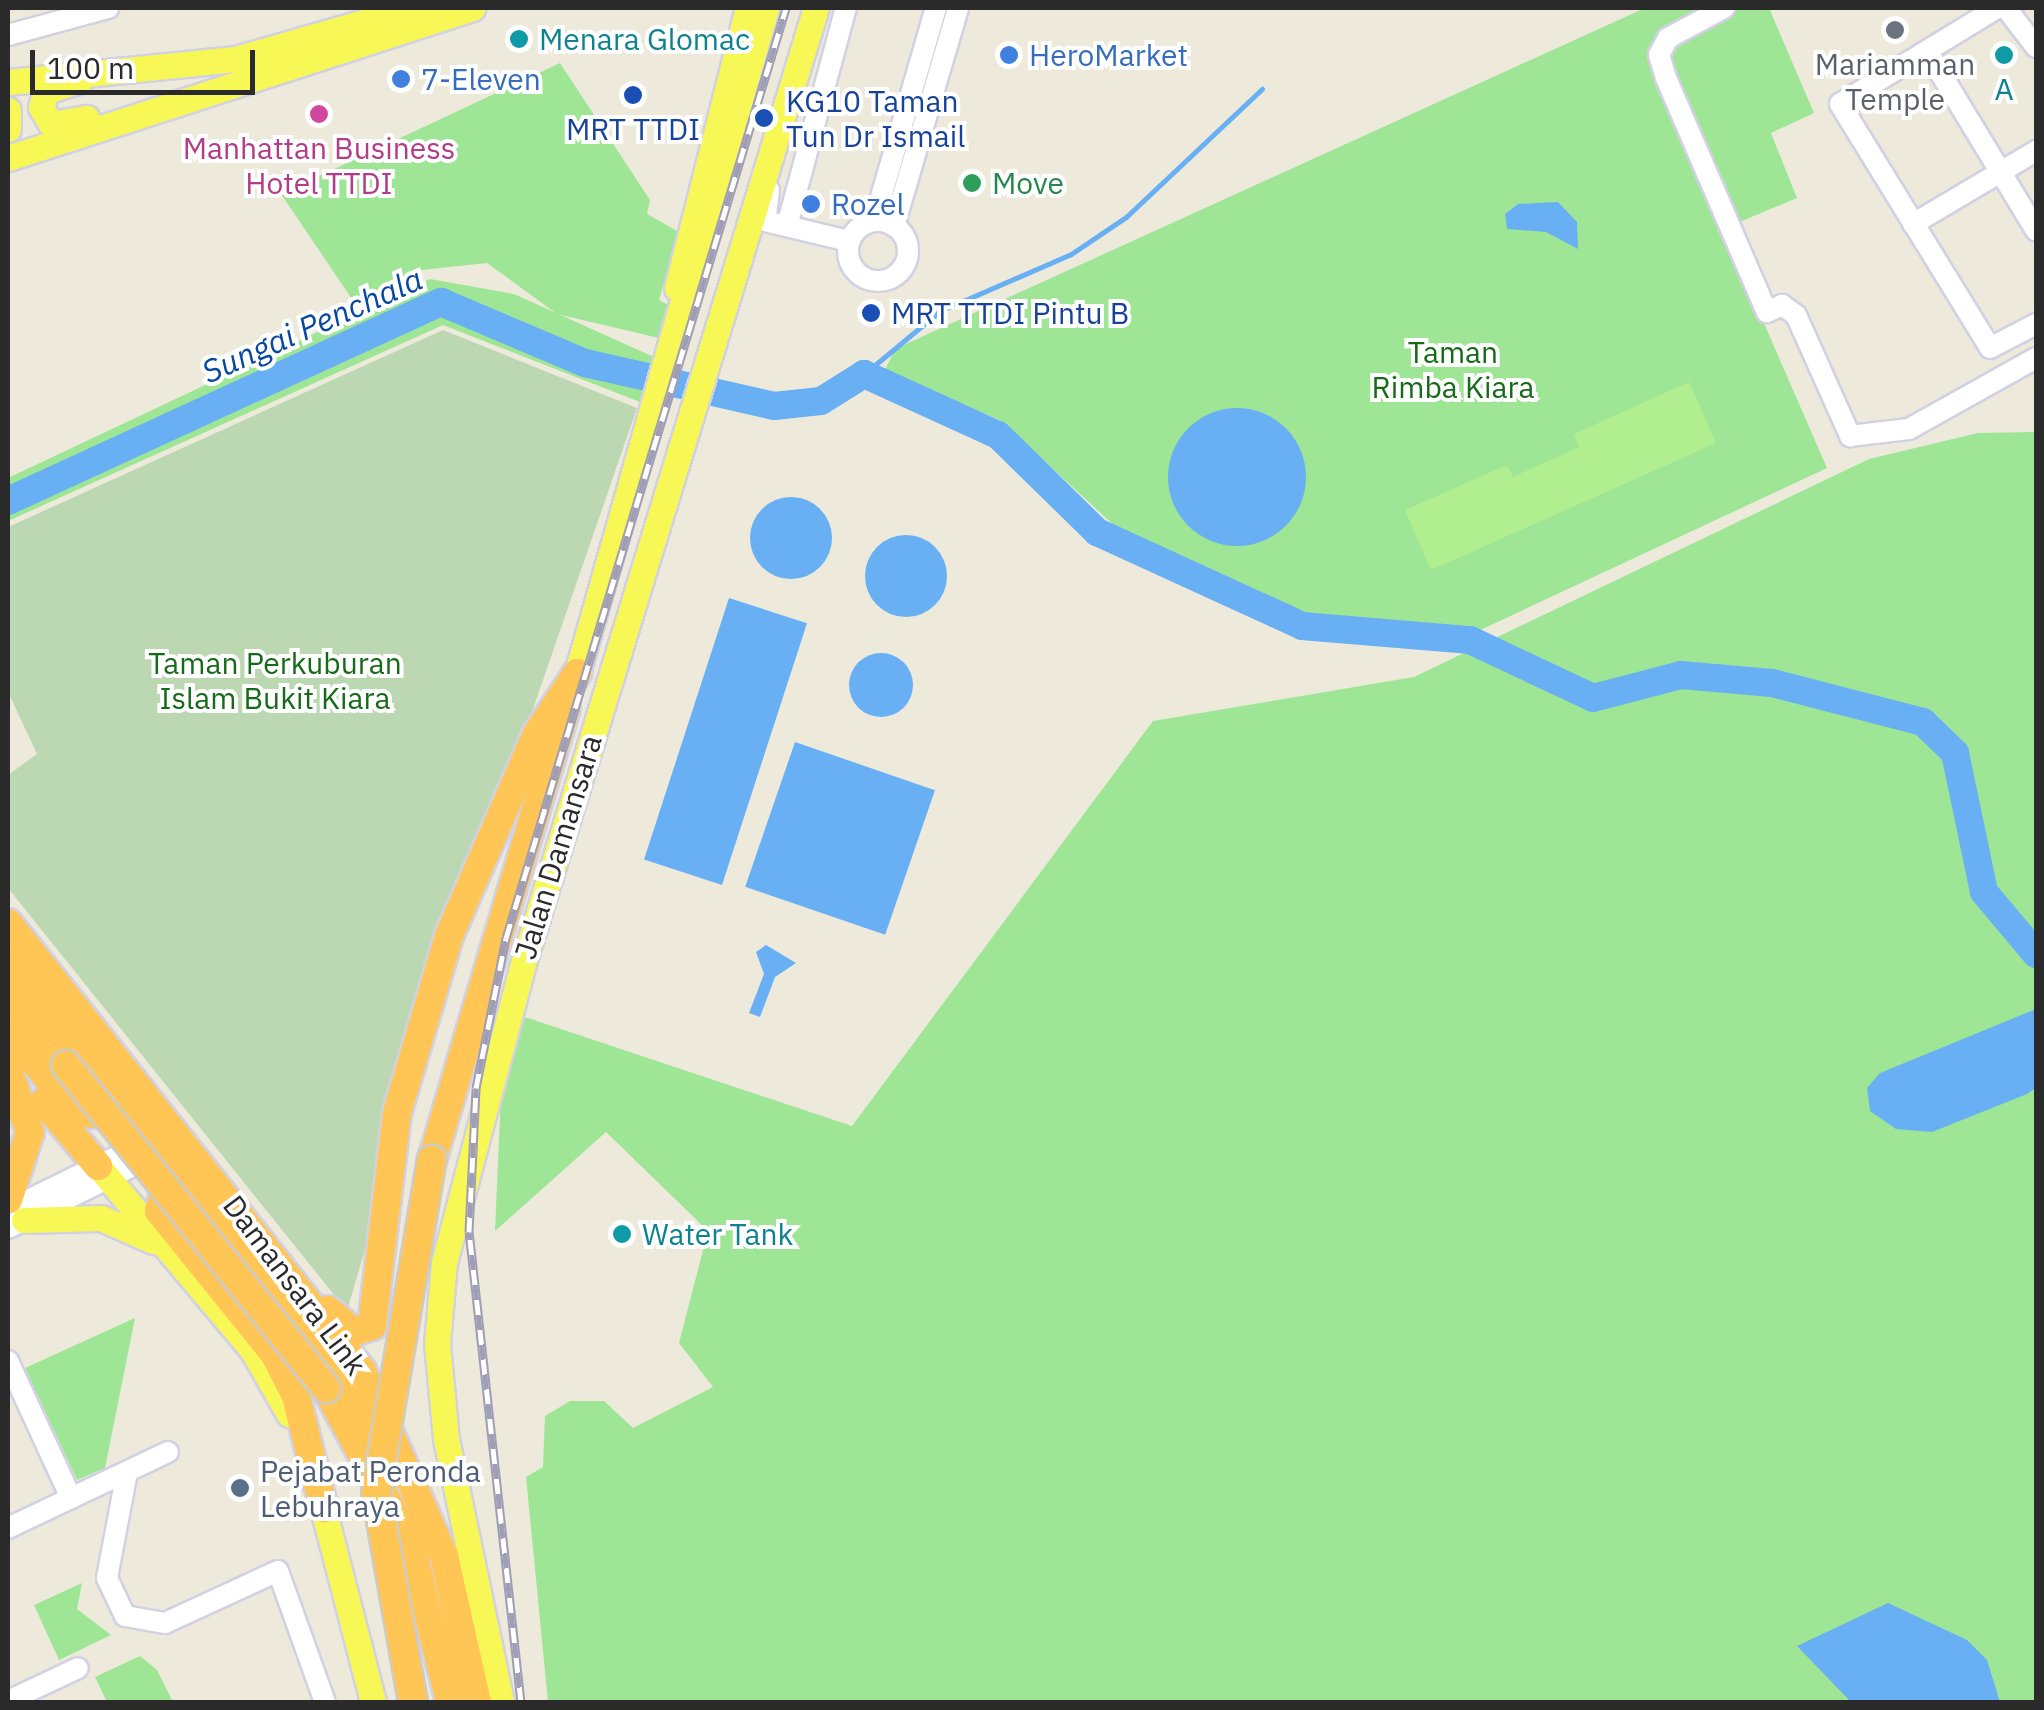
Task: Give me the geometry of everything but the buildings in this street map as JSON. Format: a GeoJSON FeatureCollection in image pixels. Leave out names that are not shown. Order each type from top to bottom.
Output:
{"type":"FeatureCollection","features":[{"type":"Feature","properties":{"kind":"highway"},"geometry":{"type":"LineString","coordinates":[[413,1702],[376,1493],[432,1160],[577,673]]}},
{"type":"Feature","properties":{"kind":"highway"},"geometry":{"type":"LineString","coordinates":[[300,1286],[353,1332],[372,1326],[397,1113],[449,936],[537,734],[577,673]]}},
{"type":"Feature","properties":{"kind":"highway","name":"Damansara Link"},"geometry":{"type":"LineString","coordinates":[[8,923],[300,1286],[362,1370],[444,1556],[477,1702]]}},
{"type":"Feature","properties":{"kind":"highway"},"geometry":{"type":"LineString","coordinates":[[8,960],[200,1193],[340,1374],[444,1556]]}},
{"type":"Feature","properties":{"kind":"highway","name":"Damansara Link"},"geometry":{"type":"LineString","coordinates":[[8,996],[326,1388],[412,1544],[450,1702]]}},
{"type":"Feature","properties":{"kind":"highway"},"geometry":{"type":"LineString","coordinates":[[8,1030],[76,1112],[110,1103],[105,1081]]}},
{"type":"Feature","properties":{"kind":"highway"},"geometry":{"type":"LineString","coordinates":[[8,1059],[103,1172]]}},
{"type":"Feature","properties":{"kind":"highway"},"geometry":{"type":"LineString","coordinates":[[8,1069],[30,1132],[12,1214]]}},
{"type":"Feature","properties":{"kind":"highway"},"geometry":{"type":"LineString","coordinates":[[200,1193],[166,1187],[159,1211],[275,1355],[296,1396],[324,1509]]}},
{"type":"Feature","properties":{"kind":"main road"},"geometry":{"type":"LineString","coordinates":[[8,82],[234,59],[413,8]]}},
{"type":"Feature","properties":{"kind":"main road"},"geometry":{"type":"LineString","coordinates":[[8,158],[472,8]]}},
{"type":"Feature","properties":{"kind":"main road"},"geometry":{"type":"LineString","coordinates":[[684,312],[676,286],[685,233],[748,8]]}},
{"type":"Feature","properties":{"kind":"main road"},"geometry":{"type":"LineString","coordinates":[[577,673],[660,400],[766,8]]}},
{"type":"Feature","properties":{"kind":"main road"},"geometry":{"type":"LineString","coordinates":[[736,126],[779,8]]}},
{"type":"Feature","properties":{"kind":"main road","name":"Jalan Damansara"},"geometry":{"type":"LineString","coordinates":[[501,1702],[446,1439],[437,1344],[444,1263],[516,986],[816,8]]}},
{"type":"Feature","properties":{"kind":"main road"},"geometry":{"type":"LineString","coordinates":[[126,70],[46,91],[44,118],[62,125],[179,100]]}},
{"type":"Feature","properties":{"kind":"main road"},"geometry":{"type":"LineString","coordinates":[[8,110],[8,129]]}},
{"type":"Feature","properties":{"kind":"main road"},"geometry":{"type":"LineString","coordinates":[[103,1172],[283,1398],[324,1509],[373,1702]]}},
{"type":"Feature","properties":{"kind":"main road"},"geometry":{"type":"LineString","coordinates":[[12,1214],[101,1218],[170,1252]]}},
{"type":"Feature","properties":{"kind":"street"},"geometry":{"type":"LineString","coordinates":[[8,35],[108,8]]}},
{"type":"Feature","properties":{"kind":"street"},"geometry":{"type":"LineString","coordinates":[[787,226],[846,8]]}},
{"type":"Feature","properties":{"kind":"street"},"geometry":{"type":"LineString","coordinates":[[849,241],[854,269],[888,280],[907,259],[884,224],[936,8]]}},
{"type":"Feature","properties":{"kind":"street"},"geometry":{"type":"LineString","coordinates":[[772,154],[765,221],[849,241],[884,224],[958,8]]}},
{"type":"Feature","properties":{"kind":"street"},"geometry":{"type":"LineString","coordinates":[[1724,8],[1685,26],[1659,55],[1767,312],[1782,305],[1796,315],[1850,436],[1909,429],[2036,358]]}},
{"type":"Feature","properties":{"kind":"street"},"geometry":{"type":"LineString","coordinates":[[1998,8],[1840,104],[1990,348],[2036,324]]}},
{"type":"Feature","properties":{"kind":"street"},"geometry":{"type":"LineString","coordinates":[[2006,8],[2036,46]]}},
{"type":"Feature","properties":{"kind":"street"},"geometry":{"type":"LineString","coordinates":[[1928,50],[2036,230]]}},
{"type":"Feature","properties":{"kind":"street"},"geometry":{"type":"LineString","coordinates":[[1912,224],[2036,152]]}},
{"type":"Feature","properties":{"kind":"street"},"geometry":{"type":"LineString","coordinates":[[12,1214],[158,1145]]}},
{"type":"Feature","properties":{"kind":"street"},"geometry":{"type":"LineString","coordinates":[[8,1361],[71,1498]]}},
{"type":"Feature","properties":{"kind":"street"},"geometry":{"type":"LineString","coordinates":[[8,1528],[168,1452]]}},
{"type":"Feature","properties":{"kind":"street"},"geometry":{"type":"LineString","coordinates":[[127,1472],[107,1578],[124,1616],[166,1622],[278,1571],[325,1702]]}},
{"type":"Feature","properties":{"kind":"street"},"geometry":{"type":"LineString","coordinates":[[8,1701],[78,1668]]}},
{"type":"Feature","properties":{"kind":"green space","name":"Taman Rimba Kiara"},"geometry":{"type":"Polygon","coordinates":[[[1645,8],[1769,8],[1814,113],[1771,133],[1797,198],[1723,229],[1827,468],[1476,632],[1300,619],[1119,530],[1000,420],[884,372],[895,349],[1645,8]]]}},
{"type":"Feature","properties":{"kind":"green space"},"geometry":{"type":"Polygon","coordinates":[[[560,63],[650,200],[647,214],[679,232],[659,300],[670,306],[659,338],[557,314],[487,263],[421,270],[358,308],[281,194],[560,63]]]}},
{"type":"Feature","properties":{"kind":"green space"},"geometry":{"type":"Polygon","coordinates":[[[430,279],[514,294],[656,358],[640,402],[443,325],[8,521],[8,478],[430,279]]]}},
{"type":"Feature","properties":{"kind":"green space","name":"Taman Perkuburan Islam Bukit Kiara"},"geometry":{"type":"Polygon","coordinates":[[[443,330],[637,408],[467,900],[347,1311],[8,888],[8,775],[37,754],[8,692],[8,527],[443,330]]]}},
{"type":"Feature","properties":{"kind":"green space"},"geometry":{"type":"Polygon","coordinates":[[[1689,382],[1716,443],[1431,570],[1405,510],[1507,465],[1513,477],[1579,447],[1574,434],[1689,382]]]}},
{"type":"Feature","properties":{"kind":"green space"},"geometry":{"type":"Polygon","coordinates":[[[2036,432],[2036,1702],[548,1702],[526,1477],[543,1467],[545,1416],[570,1401],[604,1401],[633,1428],[713,1387],[679,1343],[708,1231],[606,1132],[495,1231],[501,1093],[525,1017],[852,1126],[1153,721],[1414,677],[1869,459],[1978,433],[2036,432]]]}},
{"type":"Feature","properties":{"kind":"green space"},"geometry":{"type":"Polygon","coordinates":[[[135,1318],[105,1468],[77,1480],[25,1368],[135,1318]]]}},
{"type":"Feature","properties":{"kind":"green space"},"geometry":{"type":"Polygon","coordinates":[[[82,1583],[77,1609],[111,1635],[59,1660],[34,1605],[82,1583]]]}},
{"type":"Feature","properties":{"kind":"green space"},"geometry":{"type":"Polygon","coordinates":[[[140,1656],[157,1670],[173,1702],[107,1702],[95,1677],[140,1656]]]}},
{"type":"Feature","properties":{"kind":"water"},"geometry":{"type":"Polygon","coordinates":[[[1558,202],[1577,222],[1578,249],[1546,232],[1507,229],[1505,214],[1518,204],[1558,202]]]}},
{"type":"Feature","properties":{"kind":"water"},"geometry":{"type":"Polygon","coordinates":[[[1237,408],[1263,413],[1286,428],[1301,451],[1306,477],[1301,503],[1286,526],[1263,541],[1237,546],[1211,541],[1188,526],[1173,503],[1168,477],[1173,451],[1188,428],[1211,413],[1237,408]]]}},
{"type":"Feature","properties":{"kind":"water"},"geometry":{"type":"Polygon","coordinates":[[[791,497],[807,500],[820,509],[829,522],[829,554],[820,567],[807,576],[791,579],[775,576],[762,567],[753,554],[750,538],[753,522],[762,509],[775,500],[791,497]]]}},
{"type":"Feature","properties":{"kind":"water"},"geometry":{"type":"Polygon","coordinates":[[[906,535],[922,538],[935,547],[944,560],[944,592],[935,605],[922,614],[906,617],[890,614],[877,605],[868,592],[865,576],[868,560],[877,547],[890,538],[906,535]]]}},
{"type":"Feature","properties":{"kind":"water"},"geometry":{"type":"Polygon","coordinates":[[[729,598],[807,623],[722,885],[644,860],[729,598]]]}},
{"type":"Feature","properties":{"kind":"water"},"geometry":{"type":"Polygon","coordinates":[[[881,653],[903,663],[913,685],[903,707],[881,717],[859,707],[849,685],[859,663],[881,653]]]}},
{"type":"Feature","properties":{"kind":"water"},"geometry":{"type":"Polygon","coordinates":[[[795,742],[935,790],[885,935],[745,887],[795,742]]]}},
{"type":"Feature","properties":{"kind":"water"},"geometry":{"type":"Polygon","coordinates":[[[766,945],[796,963],[775,977],[760,1017],[749,1013],[764,974],[756,952],[766,945]]]}},
{"type":"Feature","properties":{"kind":"water"},"geometry":{"type":"Polygon","coordinates":[[[2036,1009],[2036,1088],[2027,1094],[1932,1132],[1896,1129],[1870,1111],[1867,1088],[1880,1073],[2036,1009]]]}},
{"type":"Feature","properties":{"kind":"water"},"geometry":{"type":"Polygon","coordinates":[[[1888,1603],[1967,1640],[1987,1660],[2000,1702],[1851,1702],[1797,1646],[1888,1603]]]}},
{"type":"Feature","properties":{"kind":"waterway","name":"Sungai Penchala"},"geometry":{"type":"LineString","coordinates":[[864,374],[940,311],[1071,254],[1126,217],[1262,89]]}},
{"type":"Feature","properties":{"kind":"waterway"},"geometry":{"type":"LineString","coordinates":[[8,501],[441,302],[585,363],[774,406],[821,401],[864,374],[998,435],[1097,532],[1302,626],[1470,640],[1593,698],[1681,675],[1772,683],[1923,722],[1955,753],[1984,892],[2036,954]]}},
{"type":"Feature","properties":{"kind":"railway"},"geometry":{"type":"LineString","coordinates":[[521,1702],[469,1232],[476,1088],[506,938],[786,8]]}},
{"type":"Feature","properties":{"kind":"place","name":"Mariamman Temple"},"geometry":{"type":"Point","coordinates":[1895,30]}},
{"type":"Feature","properties":{"kind":"place","name":"Menara Glomac"},"geometry":{"type":"Point","coordinates":[519,39]}},
{"type":"Feature","properties":{"kind":"place","name":"HeroMarket"},"geometry":{"type":"Point","coordinates":[1009,55]}},
{"type":"Feature","properties":{"kind":"place","name":"A"},"geometry":{"type":"Point","coordinates":[2004,55]}},
{"type":"Feature","properties":{"kind":"place","name":"7-Eleven"},"geometry":{"type":"Point","coordinates":[401,79]}},
{"type":"Feature","properties":{"kind":"place","name":"MRT TTDI"},"geometry":{"type":"Point","coordinates":[633,95]}},
{"type":"Feature","properties":{"kind":"place","name":"Manhattan Business Hotel TTDI"},"geometry":{"type":"Point","coordinates":[319,114]}},
{"type":"Feature","properties":{"kind":"place","name":"KG10 Taman Tun Dr Ismail"},"geometry":{"type":"Point","coordinates":[764,118]}},
{"type":"Feature","properties":{"kind":"place","name":"Move"},"geometry":{"type":"Point","coordinates":[972,183]}},
{"type":"Feature","properties":{"kind":"place","name":"Rozel"},"geometry":{"type":"Point","coordinates":[811,204]}},
{"type":"Feature","properties":{"kind":"place","name":"MRT TTDI Pintu B"},"geometry":{"type":"Point","coordinates":[871,313]}},
{"type":"Feature","properties":{"kind":"place","name":"Water Tank"},"geometry":{"type":"Point","coordinates":[622,1234]}},
{"type":"Feature","properties":{"kind":"place","name":"Pejabat Peronda Lebuhraya"},"geometry":{"type":"Point","coordinates":[240,1488]}}]}
